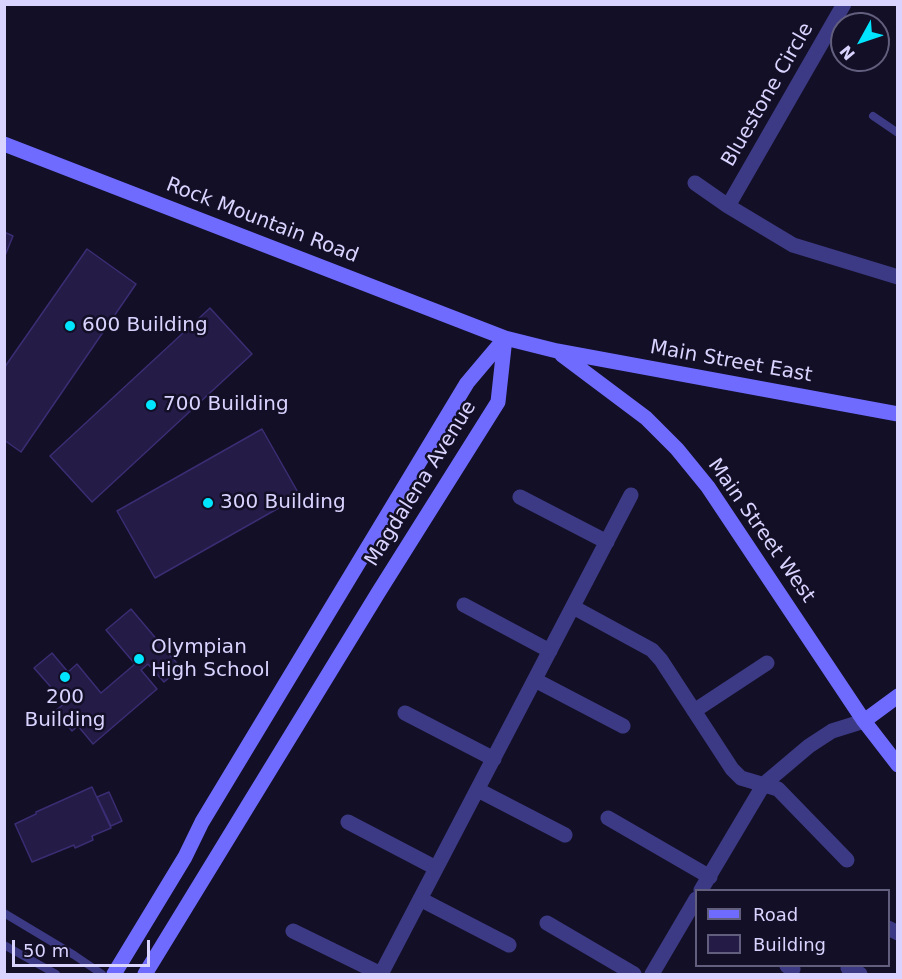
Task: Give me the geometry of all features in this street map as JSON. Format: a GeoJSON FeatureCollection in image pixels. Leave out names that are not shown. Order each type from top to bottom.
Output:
{"type":"FeatureCollection","features":[{"type":"Feature","properties":{"kind":"street","name":"Bluestone Circle"},"geometry":{"type":"LineString","coordinates":[[728,206],[844,4]]}},
{"type":"Feature","properties":{"kind":"street","name":"Rock Mountain Road"},"geometry":{"type":"LineString","coordinates":[[4,144],[505,338],[557,351]]}},
{"type":"Feature","properties":{"kind":"street"},"geometry":{"type":"LineString","coordinates":[[695,183],[793,245],[897,277]]}},
{"type":"Feature","properties":{"kind":"street","name":"Magdalena Avenue"},"geometry":{"type":"LineString","coordinates":[[114,975],[180,866],[202,822],[461,394],[505,338]]}},
{"type":"Feature","properties":{"kind":"street","name":"Magdalena Avenue"},"geometry":{"type":"LineString","coordinates":[[146,975],[371,603],[498,402],[505,338]]}},
{"type":"Feature","properties":{"kind":"street","name":"Main Street East"},"geometry":{"type":"LineString","coordinates":[[557,351],[897,414]]}},
{"type":"Feature","properties":{"kind":"street","name":"Main Street West"},"geometry":{"type":"LineString","coordinates":[[557,351],[603,383],[646,418],[677,449],[708,487],[864,721],[897,765]]}},
{"type":"Feature","properties":{"kind":"street"},"geometry":{"type":"LineString","coordinates":[[293,931],[381,975],[631,495]]}},
{"type":"Feature","properties":{"kind":"street"},"geometry":{"type":"LineString","coordinates":[[520,497],[607,542]]}},
{"type":"Feature","properties":{"kind":"street"},"geometry":{"type":"LineString","coordinates":[[464,605],[550,651]]}},
{"type":"Feature","properties":{"kind":"street"},"geometry":{"type":"LineString","coordinates":[[573,607],[652,650],[661,660],[732,769],[741,778],[778,789],[847,860]]}},
{"type":"Feature","properties":{"kind":"street"},"geometry":{"type":"LineString","coordinates":[[694,711],[767,663]]}},
{"type":"Feature","properties":{"kind":"street"},"geometry":{"type":"LineString","coordinates":[[535,680],[623,726]]}},
{"type":"Feature","properties":{"kind":"street"},"geometry":{"type":"LineString","coordinates":[[702,889],[764,784],[809,746],[832,731],[864,721],[897,696]]}},
{"type":"Feature","properties":{"kind":"street"},"geometry":{"type":"LineString","coordinates":[[405,713],[494,759]]}},
{"type":"Feature","properties":{"kind":"street"},"geometry":{"type":"LineString","coordinates":[[478,790],[565,835]]}},
{"type":"Feature","properties":{"kind":"street"},"geometry":{"type":"LineString","coordinates":[[608,818],[710,877]]}},
{"type":"Feature","properties":{"kind":"street"},"geometry":{"type":"LineString","coordinates":[[348,822],[436,868]]}},
{"type":"Feature","properties":{"kind":"street"},"geometry":{"type":"LineString","coordinates":[[420,899],[509,945]]}},
{"type":"Feature","properties":{"kind":"street"},"geometry":{"type":"LineString","coordinates":[[652,975],[694,906]]}},
{"type":"Feature","properties":{"kind":"street"},"geometry":{"type":"LineString","coordinates":[[547,923],[634,975]]}},
{"type":"Feature","properties":{"kind":"lane"},"geometry":{"type":"LineString","coordinates":[[873,116],[897,132]]}},
{"type":"Feature","properties":{"kind":"lane"},"geometry":{"type":"LineString","coordinates":[[4,913],[74,955],[102,975]]}},
{"type":"Feature","properties":{"kind":"lane"},"geometry":{"type":"LineString","coordinates":[[4,945],[56,975]]}},
{"type":"Feature","properties":{"kind":"building"},"geometry":{"type":"Polygon","coordinates":[[[4,232],[13,236],[4,258],[4,232]]]}},
{"type":"Feature","properties":{"kind":"building","name":"600 Building"},"geometry":{"type":"Polygon","coordinates":[[[87,249],[136,284],[21,452],[4,440],[4,368],[87,249]]]}},
{"type":"Feature","properties":{"kind":"building","name":"700 Building"},"geometry":{"type":"Polygon","coordinates":[[[210,308],[252,354],[92,502],[50,456],[210,308]]]}},
{"type":"Feature","properties":{"kind":"building","name":"300 Building"},"geometry":{"type":"Polygon","coordinates":[[[262,429],[300,496],[155,578],[117,511],[262,429]]]}},
{"type":"Feature","properties":{"kind":"building","name":"200 Building"},"geometry":{"type":"Polygon","coordinates":[[[131,609],[181,668],[164,682],[148,664],[141,670],[157,689],[93,744],[78,726],[72,731],[55,711],[65,703],[34,668],[52,653],[68,672],[77,664],[101,693],[135,664],[106,630],[131,609]]]}},
{"type":"Feature","properties":{"kind":"building"},"geometry":{"type":"Polygon","coordinates":[[[92,787],[111,828],[92,836],[93,840],[75,848],[74,845],[32,862],[15,824],[92,787]]]}},
{"type":"Feature","properties":{"kind":"building"},"geometry":{"type":"Polygon","coordinates":[[[109,792],[122,821],[111,826],[97,797],[109,792]]]}},
{"type":"Feature","properties":{"kind":"place","name":"600 Building"},"geometry":{"type":"Point","coordinates":[70,326]}},
{"type":"Feature","properties":{"kind":"place","name":"700 Building"},"geometry":{"type":"Point","coordinates":[151,405]}},
{"type":"Feature","properties":{"kind":"place","name":"300 Building"},"geometry":{"type":"Point","coordinates":[208,503]}},
{"type":"Feature","properties":{"kind":"place","name":"Olympian High School"},"geometry":{"type":"Point","coordinates":[139,659]}},
{"type":"Feature","properties":{"kind":"place","name":"200 Building"},"geometry":{"type":"Point","coordinates":[65,677]}}]}
